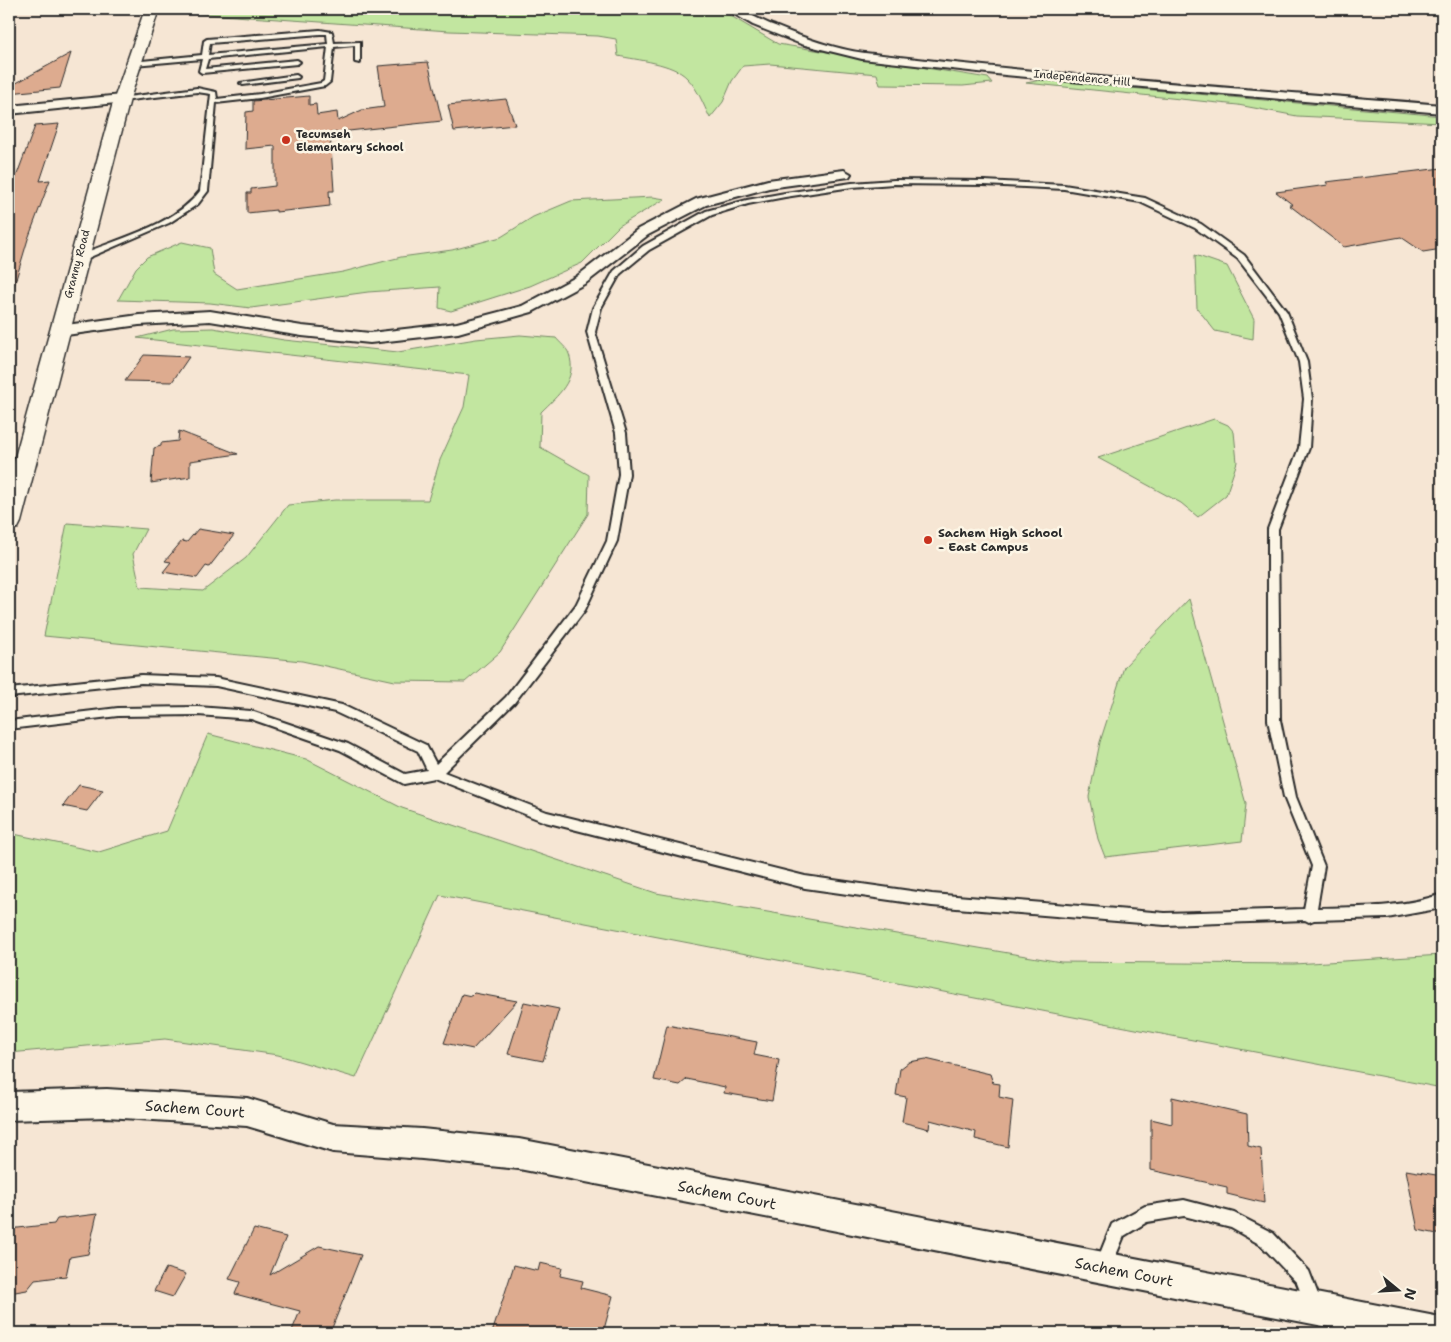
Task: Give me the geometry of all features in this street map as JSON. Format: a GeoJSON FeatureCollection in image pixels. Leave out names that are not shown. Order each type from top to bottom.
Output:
{"type":"FeatureCollection","features":[{"type":"Feature","properties":{"kind":"street","name":"Granny Road"},"geometry":{"type":"LineString","coordinates":[[9,522],[122,99],[152,9]]}},
{"type":"Feature","properties":{"kind":"street","name":"Independence Hill"},"geometry":{"type":"LineString","coordinates":[[731,9],[757,23],[805,42],[862,56],[1012,73],[1442,109]]}},
{"type":"Feature","properties":{"kind":"street"},"geometry":{"type":"LineString","coordinates":[[9,110],[122,99]]}},
{"type":"Feature","properties":{"kind":"street"},"geometry":{"type":"LineString","coordinates":[[59,331],[139,320],[210,316],[302,331],[370,338],[458,328],[527,309],[581,280],[643,232],[701,202],[768,184],[848,180]]}},
{"type":"Feature","properties":{"kind":"street","name":"Sachem Court"},"geometry":{"type":"LineString","coordinates":[[9,1106],[106,1103],[247,1112],[333,1138],[422,1144],[519,1154],[1440,1333]]}},
{"type":"Feature","properties":{"kind":"lane"},"geometry":{"type":"LineString","coordinates":[[214,101],[296,91],[316,87],[327,82],[331,46],[330,33],[320,32],[207,41],[202,71],[296,62]]}},
{"type":"Feature","properties":{"kind":"lane"},"geometry":{"type":"LineString","coordinates":[[134,63],[358,44],[358,62]]}},
{"type":"Feature","properties":{"kind":"lane"},"geometry":{"type":"LineString","coordinates":[[296,91],[297,49]]}},
{"type":"Feature","properties":{"kind":"lane"},"geometry":{"type":"LineString","coordinates":[[243,83],[296,78]]}},
{"type":"Feature","properties":{"kind":"lane"},"geometry":{"type":"LineString","coordinates":[[78,259],[168,222],[201,197],[205,186],[214,93],[196,90],[122,99]]}},
{"type":"Feature","properties":{"kind":"lane"},"geometry":{"type":"LineString","coordinates":[[9,725],[118,712],[198,711],[251,715],[344,747],[404,779],[434,773],[510,700],[558,638],[581,607],[612,541],[624,474],[621,433],[591,332],[597,308],[617,273],[646,248],[710,213],[848,180],[1064,187],[1142,200],[1198,226],[1241,258],[1282,312],[1304,362],[1308,399],[1304,448],[1273,529],[1274,720],[1290,797],[1318,866],[1310,916]]}},
{"type":"Feature","properties":{"kind":"lane"},"geometry":{"type":"LineString","coordinates":[[9,693],[141,680],[216,682],[338,708],[422,748],[434,773],[545,817],[805,882],[932,900],[1165,919],[1310,916],[1387,912],[1437,904],[1442,900]]}},
{"type":"Feature","properties":{"kind":"lane"},"geometry":{"type":"LineString","coordinates":[[1102,1268],[1118,1230],[1145,1214],[1184,1208],[1234,1221],[1267,1239],[1303,1277],[1316,1309]]}},
{"type":"Feature","properties":{"kind":"green space"},"geometry":{"type":"Polygon","coordinates":[[[183,9],[719,9],[778,44],[988,78],[992,83],[963,86],[880,85],[877,74],[770,64],[743,66],[732,81],[723,102],[710,118],[697,92],[687,78],[681,73],[664,66],[618,56],[616,39],[598,36],[449,31],[192,13],[183,9]]]}},
{"type":"Feature","properties":{"kind":"green space"},"geometry":{"type":"Polygon","coordinates":[[[1041,80],[1442,116],[1442,123],[1297,116],[1238,105],[1026,83],[1041,80]]]}},
{"type":"Feature","properties":{"kind":"green space"},"geometry":{"type":"Polygon","coordinates":[[[653,197],[665,199],[619,226],[582,263],[530,286],[451,311],[439,308],[440,287],[368,292],[251,308],[210,303],[118,300],[136,268],[147,257],[182,242],[210,248],[214,274],[237,289],[343,272],[401,257],[452,250],[501,237],[533,217],[571,201],[653,197]]]}},
{"type":"Feature","properties":{"kind":"green space"},"geometry":{"type":"Polygon","coordinates":[[[1195,255],[1227,266],[1254,319],[1253,339],[1215,331],[1197,308],[1195,255]]]}},
{"type":"Feature","properties":{"kind":"green space"},"geometry":{"type":"Polygon","coordinates":[[[213,328],[284,340],[398,352],[476,339],[520,335],[556,338],[567,350],[571,363],[571,372],[564,387],[541,412],[540,447],[589,475],[588,514],[500,652],[465,682],[395,681],[302,661],[44,636],[67,523],[146,529],[133,554],[140,587],[203,591],[246,558],[288,505],[335,500],[428,500],[440,460],[464,407],[469,375],[137,338],[173,329],[213,328]]]}},
{"type":"Feature","properties":{"kind":"green space"},"geometry":{"type":"Polygon","coordinates":[[[1214,419],[1228,425],[1234,432],[1237,462],[1226,495],[1198,517],[1181,503],[1098,458],[1214,419]]]}},
{"type":"Feature","properties":{"kind":"green space"},"geometry":{"type":"Polygon","coordinates":[[[1189,599],[1246,804],[1242,841],[1105,857],[1098,839],[1089,797],[1100,742],[1124,667],[1189,599]]]}},
{"type":"Feature","properties":{"kind":"green space"},"geometry":{"type":"Polygon","coordinates":[[[208,734],[306,759],[402,808],[656,893],[1061,962],[1294,964],[1442,955],[1442,1088],[440,895],[356,1078],[278,1055],[165,1039],[9,1053],[9,833],[99,852],[167,831],[208,734]]]}},
{"type":"Feature","properties":{"kind":"building"},"geometry":{"type":"Polygon","coordinates":[[[71,53],[60,88],[9,93],[9,87],[71,53]]]}},
{"type":"Feature","properties":{"kind":"building","name":"Tecumseh Elementary School"},"geometry":{"type":"Polygon","coordinates":[[[428,62],[442,121],[330,133],[334,191],[329,191],[330,206],[247,213],[247,193],[251,193],[251,189],[275,186],[275,146],[245,149],[246,112],[253,111],[253,101],[309,96],[309,105],[316,104],[317,115],[337,112],[338,121],[362,110],[384,107],[378,66],[428,62]]]}},
{"type":"Feature","properties":{"kind":"building"},"geometry":{"type":"Polygon","coordinates":[[[506,99],[515,125],[454,131],[448,105],[506,99]]]}},
{"type":"Feature","properties":{"kind":"building"},"geometry":{"type":"Polygon","coordinates":[[[59,124],[40,181],[50,180],[28,239],[14,286],[9,285],[9,196],[35,126],[59,124]]]}},
{"type":"Feature","properties":{"kind":"building"},"geometry":{"type":"Polygon","coordinates":[[[1442,168],[1442,249],[1423,252],[1401,237],[1344,247],[1289,205],[1293,205],[1276,192],[1328,185],[1326,182],[1442,168]]]}},
{"type":"Feature","properties":{"kind":"building"},"geometry":{"type":"Polygon","coordinates":[[[144,355],[189,357],[172,382],[125,381],[144,355]]]}},
{"type":"Feature","properties":{"kind":"building"},"geometry":{"type":"Polygon","coordinates":[[[179,431],[238,454],[190,461],[190,477],[151,483],[154,448],[161,446],[161,443],[178,441],[179,431]]]}},
{"type":"Feature","properties":{"kind":"building"},"geometry":{"type":"Polygon","coordinates":[[[198,529],[234,535],[209,567],[206,566],[197,578],[163,572],[171,562],[165,561],[182,541],[187,542],[198,529]]]}},
{"type":"Feature","properties":{"kind":"building"},"geometry":{"type":"Polygon","coordinates":[[[79,785],[103,790],[87,811],[63,806],[79,785]]]}},
{"type":"Feature","properties":{"kind":"building"},"geometry":{"type":"Polygon","coordinates":[[[474,993],[517,1001],[473,1049],[444,1043],[462,994],[471,996],[474,993]]]}},
{"type":"Feature","properties":{"kind":"building"},"geometry":{"type":"Polygon","coordinates":[[[524,1002],[559,1009],[543,1061],[508,1054],[524,1002]]]}},
{"type":"Feature","properties":{"kind":"building"},"geometry":{"type":"Polygon","coordinates":[[[667,1025],[757,1042],[754,1055],[779,1060],[772,1101],[724,1093],[725,1087],[687,1079],[680,1085],[654,1080],[667,1025]]]}},
{"type":"Feature","properties":{"kind":"building"},"geometry":{"type":"Polygon","coordinates":[[[926,1059],[990,1074],[993,1083],[1000,1084],[999,1097],[1013,1100],[1008,1147],[975,1139],[976,1132],[930,1120],[929,1129],[902,1122],[906,1097],[896,1095],[900,1069],[909,1062],[926,1059]]]}},
{"type":"Feature","properties":{"kind":"building"},"geometry":{"type":"Polygon","coordinates":[[[1172,1097],[1247,1114],[1248,1146],[1261,1149],[1264,1203],[1227,1194],[1227,1187],[1151,1170],[1151,1119],[1172,1124],[1172,1097]]]}},
{"type":"Feature","properties":{"kind":"building"},"geometry":{"type":"Polygon","coordinates":[[[1406,1170],[1442,1176],[1442,1235],[1418,1230],[1406,1170]]]}},
{"type":"Feature","properties":{"kind":"building"},"geometry":{"type":"Polygon","coordinates":[[[97,1214],[88,1254],[70,1257],[66,1276],[35,1280],[27,1290],[9,1293],[9,1229],[54,1224],[57,1219],[97,1214]]]}},
{"type":"Feature","properties":{"kind":"building"},"geometry":{"type":"Polygon","coordinates":[[[254,1229],[286,1237],[270,1275],[319,1246],[361,1255],[330,1333],[291,1333],[300,1311],[235,1294],[240,1282],[229,1279],[254,1229]]]}},
{"type":"Feature","properties":{"kind":"building"},"geometry":{"type":"Polygon","coordinates":[[[540,1263],[562,1268],[560,1276],[583,1281],[581,1288],[613,1296],[603,1333],[492,1333],[514,1265],[538,1271],[540,1263]]]}},
{"type":"Feature","properties":{"kind":"building"},"geometry":{"type":"Polygon","coordinates":[[[166,1268],[186,1274],[173,1297],[154,1291],[166,1268]]]}},
{"type":"Feature","properties":{"kind":"place","name":"Tecumseh Elementary School"},"geometry":{"type":"Point","coordinates":[286,140]}},
{"type":"Feature","properties":{"kind":"place","name":"Sachem High School - East Campus"},"geometry":{"type":"Point","coordinates":[928,540]}}]}
